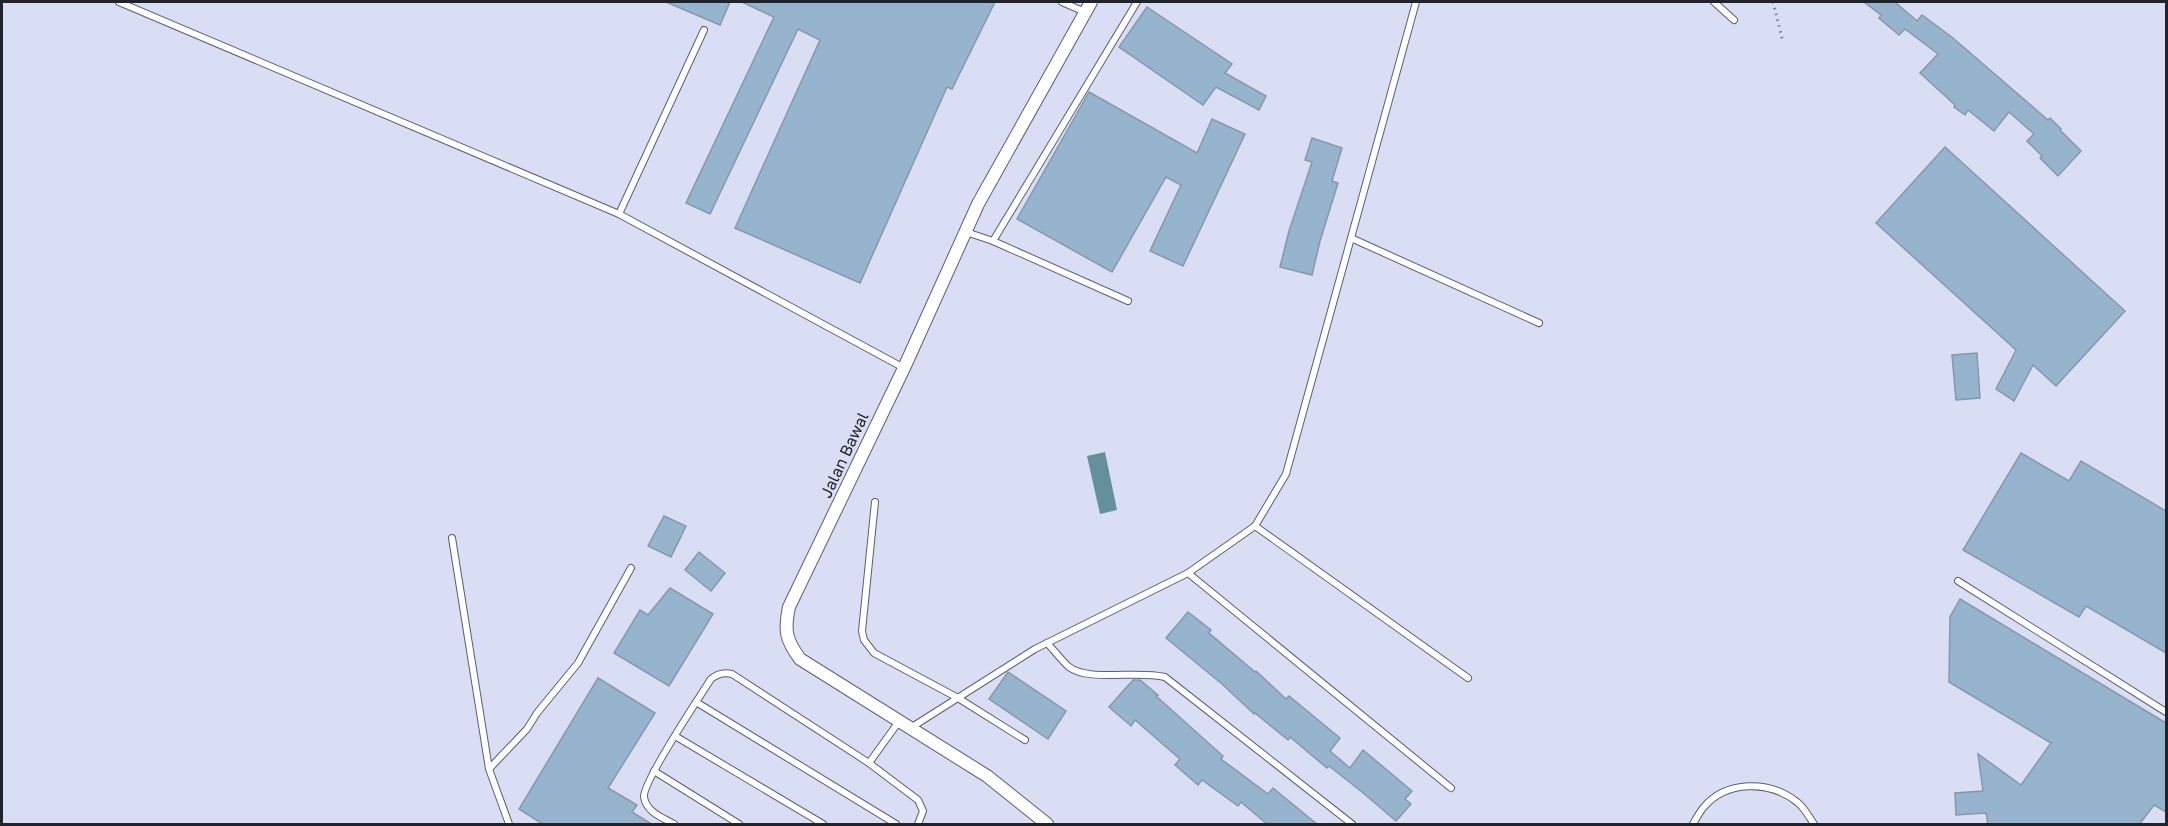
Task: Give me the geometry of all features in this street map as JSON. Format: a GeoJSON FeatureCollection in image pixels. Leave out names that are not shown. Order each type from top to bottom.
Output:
{"type":"FeatureCollection","features":[{"type":"Feature","properties":{"kind":"street","name":"Jalan Bawal"},"geometry":{"type":"LineString","coordinates":[[1047,825],[987,776],[800,659],[789,644],[785,625],[789,607],[904,368],[978,204],[1088,7]]}},
{"type":"Feature","properties":{"kind":"lane"},"geometry":{"type":"LineString","coordinates":[[118,2],[620,214],[904,368]]}},
{"type":"Feature","properties":{"kind":"lane"},"geometry":{"type":"LineString","coordinates":[[1062,2],[1088,7]]}},
{"type":"Feature","properties":{"kind":"lane"},"geometry":{"type":"LineString","coordinates":[[993,241],[1137,2]]}},
{"type":"Feature","properties":{"kind":"lane"},"geometry":{"type":"LineString","coordinates":[[912,727],[1047,643],[1188,573],[1255,525],[1286,474],[1416,2]]}},
{"type":"Feature","properties":{"kind":"lane"},"geometry":{"type":"LineString","coordinates":[[1714,2],[1734,20]]}},
{"type":"Feature","properties":{"kind":"lane"},"geometry":{"type":"LineString","coordinates":[[620,214],[704,30]]}},
{"type":"Feature","properties":{"kind":"lane"},"geometry":{"type":"LineString","coordinates":[[966,232],[993,241],[1128,302]]}},
{"type":"Feature","properties":{"kind":"lane"},"geometry":{"type":"LineString","coordinates":[[1351,238],[1539,322]]}},
{"type":"Feature","properties":{"kind":"lane"},"geometry":{"type":"LineString","coordinates":[[875,502],[862,631],[864,640],[874,653],[958,698],[1025,740]]}},
{"type":"Feature","properties":{"kind":"lane"},"geometry":{"type":"LineString","coordinates":[[1255,525],[1468,678]]}},
{"type":"Feature","properties":{"kind":"lane"},"geometry":{"type":"LineString","coordinates":[[452,538],[489,769],[509,825]]}},
{"type":"Feature","properties":{"kind":"lane"},"geometry":{"type":"LineString","coordinates":[[489,769],[527,729],[537,713],[578,663],[631,568]]}},
{"type":"Feature","properties":{"kind":"lane"},"geometry":{"type":"LineString","coordinates":[[1188,573],[1451,788]]}},
{"type":"Feature","properties":{"kind":"lane"},"geometry":{"type":"LineString","coordinates":[[1958,581],[2166,712]]}},
{"type":"Feature","properties":{"kind":"lane"},"geometry":{"type":"LineString","coordinates":[[1047,643],[1070,668],[1080,672],[1094,675],[1151,674],[1165,677],[1352,825]]}},
{"type":"Feature","properties":{"kind":"lane"},"geometry":{"type":"LineString","coordinates":[[674,825],[650,810],[644,799],[644,792],[654,771],[711,679],[716,675],[732,674],[869,763],[921,804],[922,815],[918,825]]}},
{"type":"Feature","properties":{"kind":"lane"},"geometry":{"type":"LineString","coordinates":[[696,702],[896,825]]}},
{"type":"Feature","properties":{"kind":"lane"},"geometry":{"type":"LineString","coordinates":[[869,763],[900,720]]}},
{"type":"Feature","properties":{"kind":"lane"},"geometry":{"type":"LineString","coordinates":[[675,736],[823,825]]}},
{"type":"Feature","properties":{"kind":"lane"},"geometry":{"type":"LineString","coordinates":[[654,771],[739,825]]}},
{"type":"Feature","properties":{"kind":"lane"},"geometry":{"type":"LineString","coordinates":[[1693,825],[1703,808],[1715,797],[1734,788],[1754,786],[1775,789],[1798,802],[1814,825]]}},
{"type":"Feature","properties":{"kind":"path"},"geometry":{"type":"LineString","coordinates":[[1773,2],[1783,42]]}},
{"type":"Feature","properties":{"kind":"shaded area"},"geometry":{"type":"Polygon","coordinates":[[[1105,452],[1117,510],[1100,514],[1087,456],[1105,452]]]}},
{"type":"Feature","properties":{"kind":"building"},"geometry":{"type":"Polygon","coordinates":[[[666,2],[730,2],[720,25],[666,2]]]}},
{"type":"Feature","properties":{"kind":"building"},"geometry":{"type":"Polygon","coordinates":[[[742,2],[995,2],[952,89],[947,87],[860,283],[735,228],[820,40],[798,29],[710,214],[686,203],[774,17],[742,2]]]}},
{"type":"Feature","properties":{"kind":"building"},"geometry":{"type":"Polygon","coordinates":[[[1864,2],[1895,2],[1917,21],[1922,15],[1953,38],[2048,120],[2050,118],[2081,151],[2058,176],[2027,141],[2034,134],[2009,112],[1994,131],[1968,110],[1965,115],[1920,73],[1938,54],[1905,29],[1899,35],[1879,18],[1881,15],[1864,2]]]}},
{"type":"Feature","properties":{"kind":"building"},"geometry":{"type":"Polygon","coordinates":[[[1147,7],[1232,64],[1225,73],[1266,96],[1259,110],[1216,87],[1203,105],[1119,47],[1147,7]]]}},
{"type":"Feature","properties":{"kind":"building"},"geometry":{"type":"Polygon","coordinates":[[[1089,92],[1197,153],[1212,119],[1245,134],[1183,266],[1150,251],[1181,185],[1166,177],[1112,272],[1017,219],[1089,92]]]}},
{"type":"Feature","properties":{"kind":"building"},"geometry":{"type":"Polygon","coordinates":[[[1312,138],[1342,148],[1332,181],[1338,183],[1312,275],[1280,267],[1289,231],[1312,162],[1305,160],[1312,138]]]}},
{"type":"Feature","properties":{"kind":"building"},"geometry":{"type":"Polygon","coordinates":[[[1945,147],[2125,311],[2056,386],[2033,365],[2014,401],[1996,389],[2016,350],[1876,223],[1945,147]]]}},
{"type":"Feature","properties":{"kind":"building"},"geometry":{"type":"Polygon","coordinates":[[[1977,353],[1980,398],[1956,400],[1952,355],[1977,353]]]}},
{"type":"Feature","properties":{"kind":"building"},"geometry":{"type":"Polygon","coordinates":[[[2021,453],[2069,481],[2081,461],[2166,511],[2166,653],[2086,606],[2079,617],[1963,550],[2021,453]]]}},
{"type":"Feature","properties":{"kind":"building"},"geometry":{"type":"Polygon","coordinates":[[[664,516],[686,526],[671,557],[648,546],[664,516]]]}},
{"type":"Feature","properties":{"kind":"building"},"geometry":{"type":"Polygon","coordinates":[[[699,552],[725,573],[711,591],[685,570],[699,552]]]}},
{"type":"Feature","properties":{"kind":"building"},"geometry":{"type":"Polygon","coordinates":[[[670,588],[713,614],[669,686],[614,653],[640,610],[648,615],[670,588]]]}},
{"type":"Feature","properties":{"kind":"building"},"geometry":{"type":"Polygon","coordinates":[[[1960,599],[2166,723],[2166,812],[2154,805],[2139,825],[1988,825],[1986,813],[1956,815],[1955,793],[1983,791],[1978,754],[2021,785],[2051,743],[1949,682],[1950,617],[1960,599]]]}},
{"type":"Feature","properties":{"kind":"building"},"geometry":{"type":"Polygon","coordinates":[[[1188,612],[1211,630],[1209,633],[1286,699],[1289,696],[1340,738],[1330,751],[1350,768],[1363,750],[1412,791],[1405,799],[1411,804],[1396,821],[1329,766],[1327,768],[1290,737],[1288,740],[1254,714],[1166,638],[1188,612]]]}},
{"type":"Feature","properties":{"kind":"building"},"geometry":{"type":"Polygon","coordinates":[[[1008,672],[1066,711],[1048,739],[989,699],[1008,672]]]}},
{"type":"Feature","properties":{"kind":"building"},"geometry":{"type":"Polygon","coordinates":[[[598,678],[655,713],[608,788],[637,805],[632,812],[653,825],[544,825],[519,809],[598,678]]]}},
{"type":"Feature","properties":{"kind":"building"},"geometry":{"type":"Polygon","coordinates":[[[1133,680],[1140,680],[1158,695],[1156,696],[1223,756],[1221,759],[1268,794],[1273,788],[1318,825],[1268,825],[1241,802],[1238,806],[1202,780],[1198,785],[1175,765],[1180,759],[1135,720],[1131,726],[1109,707],[1133,680]]]}}]}
